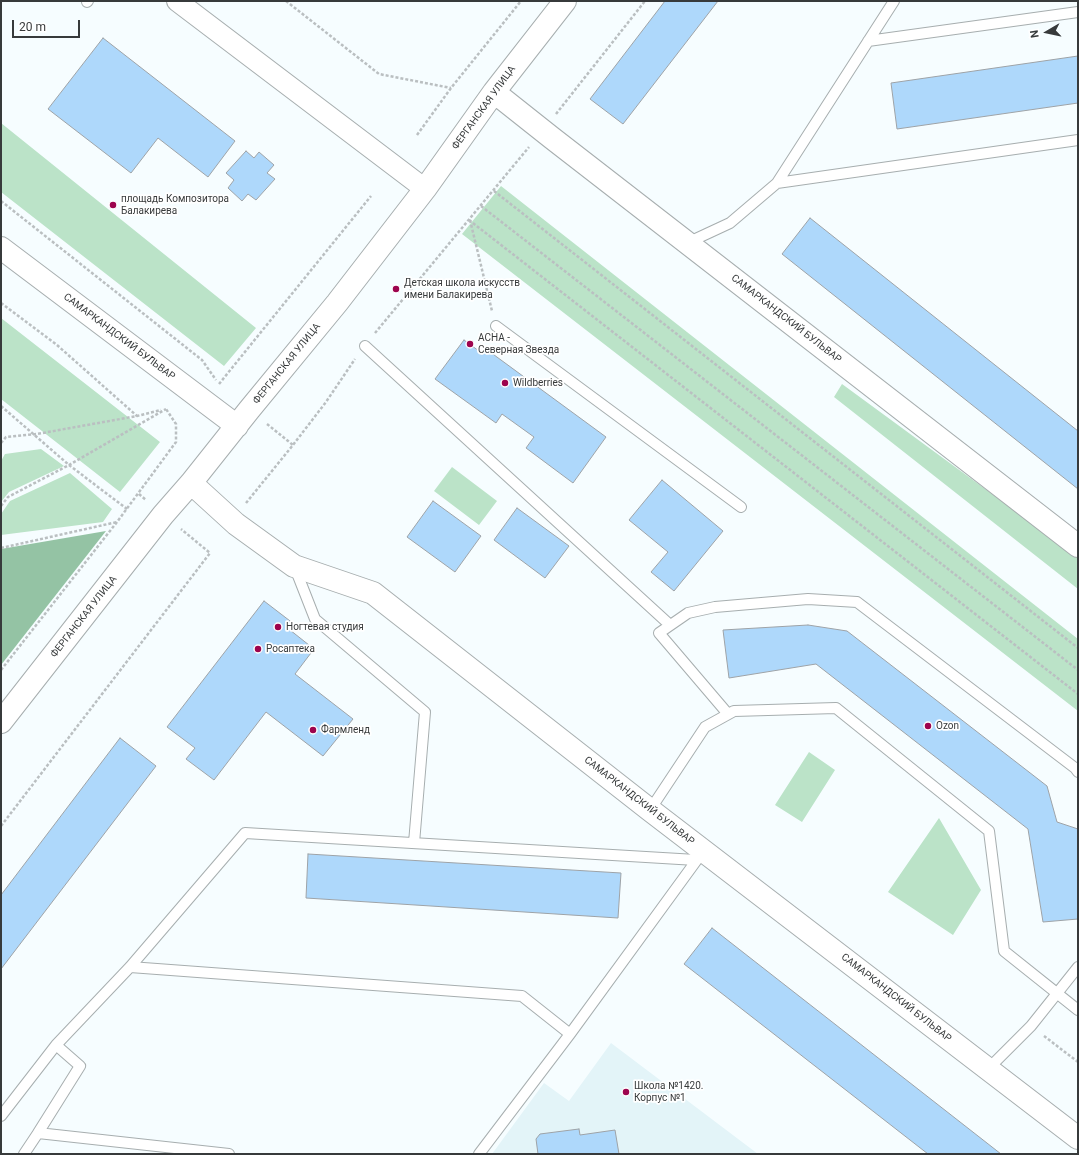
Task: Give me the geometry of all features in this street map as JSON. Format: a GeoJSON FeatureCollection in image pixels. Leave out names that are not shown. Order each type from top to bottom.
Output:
{"type":"FeatureCollection","features":[{"type":"Feature","properties":{"kind":"street"},"geometry":{"type":"LineString","coordinates":[[177,1],[425,189]]}},
{"type":"Feature","properties":{"kind":"street","name":"ФЕРГАНСКАЯ УЛИЦА"},"geometry":{"type":"LineString","coordinates":[[1,722],[163,515],[191,483],[338,303],[425,189],[494,92],[565,1]]}},
{"type":"Feature","properties":{"kind":"street","name":"САМАРКАНДСКИЙ БУЛЬВАР"},"geometry":{"type":"LineString","coordinates":[[494,92],[542,131],[1078,546]]}},
{"type":"Feature","properties":{"kind":"street","name":"САМАРКАНДСКИЙ БУЛЬВАР"},"geometry":{"type":"LineString","coordinates":[[1,248],[237,426]]}},
{"type":"Feature","properties":{"kind":"street","name":"САМАРКАНДСКИЙ БУЛЬВАР"},"geometry":{"type":"LineString","coordinates":[[191,483],[236,524],[294,566],[373,593],[650,810],[700,855],[988,1069],[1078,1138]]}},
{"type":"Feature","properties":{"kind":"lane"},"geometry":{"type":"LineString","coordinates":[[687,243],[730,223],[777,183],[894,1]]}},
{"type":"Feature","properties":{"kind":"lane"},"geometry":{"type":"LineString","coordinates":[[868,41],[1078,12]]}},
{"type":"Feature","properties":{"kind":"lane"},"geometry":{"type":"LineString","coordinates":[[777,183],[1078,140]]}},
{"type":"Feature","properties":{"kind":"lane"},"geometry":{"type":"LineString","coordinates":[[496,326],[741,508]]}},
{"type":"Feature","properties":{"kind":"lane"},"geometry":{"type":"LineString","coordinates":[[365,346],[670,625]]}},
{"type":"Feature","properties":{"kind":"lane"},"geometry":{"type":"LineString","coordinates":[[294,566],[315,618],[425,712],[414,843]]}},
{"type":"Feature","properties":{"kind":"lane"},"geometry":{"type":"LineString","coordinates":[[728,714],[659,633],[688,613],[715,607],[808,599],[857,602],[1075,768],[1078,772]]}},
{"type":"Feature","properties":{"kind":"lane"},"geometry":{"type":"LineString","coordinates":[[650,810],[705,727],[728,714],[734,711],[836,708],[989,831],[1004,951],[1078,1010]]}},
{"type":"Feature","properties":{"kind":"lane"},"geometry":{"type":"LineString","coordinates":[[1,1116],[56,1045],[130,967],[244,833],[414,843],[700,855]]}},
{"type":"Feature","properties":{"kind":"lane"},"geometry":{"type":"LineString","coordinates":[[478,1154],[570,1034],[700,855]]}},
{"type":"Feature","properties":{"kind":"lane"},"geometry":{"type":"LineString","coordinates":[[130,967],[522,996],[570,1034]]}},
{"type":"Feature","properties":{"kind":"lane"},"geometry":{"type":"LineString","coordinates":[[988,1069],[1030,1026],[1078,967]]}},
{"type":"Feature","properties":{"kind":"lane"},"geometry":{"type":"LineString","coordinates":[[24,1154],[80,1066],[56,1045]]}},
{"type":"Feature","properties":{"kind":"lane"},"geometry":{"type":"LineString","coordinates":[[38,1133],[229,1154]]}},
{"type":"Feature","properties":{"kind":"path"},"geometry":{"type":"LineString","coordinates":[[286,1],[379,74],[450,88]]}},
{"type":"Feature","properties":{"kind":"path"},"geometry":{"type":"LineString","coordinates":[[417,135],[450,88],[521,1]]}},
{"type":"Feature","properties":{"kind":"path"},"geometry":{"type":"LineString","coordinates":[[645,1],[481,206],[1078,670]]}},
{"type":"Feature","properties":{"kind":"path"},"geometry":{"type":"LineString","coordinates":[[494,190],[1078,648]]}},
{"type":"Feature","properties":{"kind":"path"},"geometry":{"type":"LineString","coordinates":[[1,201],[202,360],[219,384],[371,196]]}},
{"type":"Feature","properties":{"kind":"path"},"geometry":{"type":"LineString","coordinates":[[496,326],[470,220],[1078,694]]}},
{"type":"Feature","properties":{"kind":"path"},"geometry":{"type":"LineString","coordinates":[[1,303],[57,345],[137,416]]}},
{"type":"Feature","properties":{"kind":"path"},"geometry":{"type":"LineString","coordinates":[[1,406],[69,465],[127,509]]}},
{"type":"Feature","properties":{"kind":"path"},"geometry":{"type":"LineString","coordinates":[[1,443],[6,437],[33,434],[137,416],[166,409]]}},
{"type":"Feature","properties":{"kind":"path"},"geometry":{"type":"LineString","coordinates":[[1,506],[8,497],[69,465],[166,409]]}},
{"type":"Feature","properties":{"kind":"path"},"geometry":{"type":"LineString","coordinates":[[1,670],[127,509],[176,442],[176,424],[166,409]]}},
{"type":"Feature","properties":{"kind":"path"},"geometry":{"type":"LineString","coordinates":[[267,424],[293,445]]}},
{"type":"Feature","properties":{"kind":"path"},"geometry":{"type":"LineString","coordinates":[[1,548],[117,522]]}},
{"type":"Feature","properties":{"kind":"path"},"geometry":{"type":"LineString","coordinates":[[1,826],[210,553]]}},
{"type":"Feature","properties":{"kind":"path"},"geometry":{"type":"LineString","coordinates":[[1030,1026],[1078,1062]]}},
{"type":"Feature","properties":{"kind":"shaded area","name":"Школа №1420. Корпус №1"},"geometry":{"type":"Polygon","coordinates":[[[611,1043],[758,1154],[492,1154],[544,1083],[569,1101],[611,1043]]]}},
{"type":"Feature","properties":{"kind":"green space"},"geometry":{"type":"Polygon","coordinates":[[[1,123],[256,328],[224,366],[1,192],[1,123]]]}},
{"type":"Feature","properties":{"kind":"green space"},"geometry":{"type":"Polygon","coordinates":[[[501,186],[1078,639],[1078,711],[462,234],[501,186]]]}},
{"type":"Feature","properties":{"kind":"green space"},"geometry":{"type":"Polygon","coordinates":[[[1,318],[160,442],[120,492],[1,399],[1,318]]]}},
{"type":"Feature","properties":{"kind":"green space"},"geometry":{"type":"Polygon","coordinates":[[[842,384],[1078,557],[1078,589],[834,397],[842,384]]]}},
{"type":"Feature","properties":{"kind":"green space"},"geometry":{"type":"Polygon","coordinates":[[[41,449],[64,466],[9,492],[1,502],[1,461],[5,454],[41,449]]]}},
{"type":"Feature","properties":{"kind":"green space"},"geometry":{"type":"Polygon","coordinates":[[[452,467],[497,501],[479,525],[434,491],[452,467]]]}},
{"type":"Feature","properties":{"kind":"green space"},"geometry":{"type":"Polygon","coordinates":[[[70,473],[112,509],[103,522],[1,535],[1,514],[10,501],[70,473]]]}},
{"type":"Feature","properties":{"kind":"green space"},"geometry":{"type":"Polygon","coordinates":[[[106,531],[1,665],[1,549],[106,531]]]}},
{"type":"Feature","properties":{"kind":"green space"},"geometry":{"type":"Polygon","coordinates":[[[809,752],[835,770],[802,822],[775,805],[809,752]]]}},
{"type":"Feature","properties":{"kind":"green space"},"geometry":{"type":"Polygon","coordinates":[[[939,818],[981,890],[953,935],[888,892],[939,818]]]}},
{"type":"Feature","properties":{"kind":"building"},"geometry":{"type":"Polygon","coordinates":[[[665,1],[718,1],[623,124],[590,99],[665,1]]]}},
{"type":"Feature","properties":{"kind":"building"},"geometry":{"type":"Polygon","coordinates":[[[103,38],[235,141],[208,177],[158,138],[131,173],[48,109],[103,38]]]}},
{"type":"Feature","properties":{"kind":"building"},"geometry":{"type":"Polygon","coordinates":[[[1078,56],[1078,103],[897,129],[891,83],[1078,56]]]}},
{"type":"Feature","properties":{"kind":"building"},"geometry":{"type":"Polygon","coordinates":[[[246,151],[254,158],[259,152],[274,165],[267,173],[275,179],[256,200],[248,194],[242,201],[228,188],[234,180],[226,173],[246,151]]]}},
{"type":"Feature","properties":{"kind":"building"},"geometry":{"type":"Polygon","coordinates":[[[810,218],[1078,431],[1078,489],[782,254],[810,218]]]}},
{"type":"Feature","properties":{"kind":"building"},"geometry":{"type":"Polygon","coordinates":[[[464,340],[483,354],[486,349],[606,437],[573,483],[526,448],[534,437],[502,414],[496,423],[435,379],[464,340]]]}},
{"type":"Feature","properties":{"kind":"building"},"geometry":{"type":"Polygon","coordinates":[[[662,480],[723,531],[674,591],[651,572],[668,552],[629,520],[662,480]]]}},
{"type":"Feature","properties":{"kind":"building"},"geometry":{"type":"Polygon","coordinates":[[[433,501],[481,536],[455,572],[407,537],[433,501]]]}},
{"type":"Feature","properties":{"kind":"building"},"geometry":{"type":"Polygon","coordinates":[[[517,508],[569,546],[545,578],[494,540],[517,508]]]}},
{"type":"Feature","properties":{"kind":"building"},"geometry":{"type":"Polygon","coordinates":[[[264,601],[294,624],[290,630],[314,649],[295,674],[353,719],[323,756],[266,712],[214,780],[186,759],[195,748],[167,727],[264,601]]]}},
{"type":"Feature","properties":{"kind":"building"},"geometry":{"type":"Polygon","coordinates":[[[808,625],[847,631],[1047,786],[1057,822],[1078,829],[1078,919],[1043,922],[1028,829],[816,664],[729,678],[723,630],[808,625]]]}},
{"type":"Feature","properties":{"kind":"building"},"geometry":{"type":"Polygon","coordinates":[[[120,738],[156,766],[1,969],[1,895],[120,738]]]}},
{"type":"Feature","properties":{"kind":"building"},"geometry":{"type":"Polygon","coordinates":[[[308,854],[621,873],[618,918],[306,898],[308,854]]]}},
{"type":"Feature","properties":{"kind":"building"},"geometry":{"type":"Polygon","coordinates":[[[712,928],[1001,1154],[928,1154],[684,964],[712,928]]]}},
{"type":"Feature","properties":{"kind":"building"},"geometry":{"type":"Polygon","coordinates":[[[579,1129],[580,1135],[615,1130],[619,1154],[538,1154],[536,1139],[540,1134],[579,1129]]]}},
{"type":"Feature","properties":{"kind":"place","name":"площадь Композитора Балакирева"},"geometry":{"type":"Point","coordinates":[113,205]}},
{"type":"Feature","properties":{"kind":"place","name":"Детская школа искусств имени Балакирева"},"geometry":{"type":"Point","coordinates":[396,289]}},
{"type":"Feature","properties":{"kind":"place","name":"АСНА - Северная Звезда"},"geometry":{"type":"Point","coordinates":[470,344]}},
{"type":"Feature","properties":{"kind":"place","name":"Wildberries"},"geometry":{"type":"Point","coordinates":[505,383]}},
{"type":"Feature","properties":{"kind":"place","name":"Ногтевая студия"},"geometry":{"type":"Point","coordinates":[278,627]}},
{"type":"Feature","properties":{"kind":"place","name":"Росаптека"},"geometry":{"type":"Point","coordinates":[258,649]}},
{"type":"Feature","properties":{"kind":"place","name":"Ozon"},"geometry":{"type":"Point","coordinates":[928,726]}},
{"type":"Feature","properties":{"kind":"place","name":"Фармленд"},"geometry":{"type":"Point","coordinates":[313,730]}},
{"type":"Feature","properties":{"kind":"place","name":"Школа №1420. Корпус №1"},"geometry":{"type":"Point","coordinates":[626,1092]}}]}
